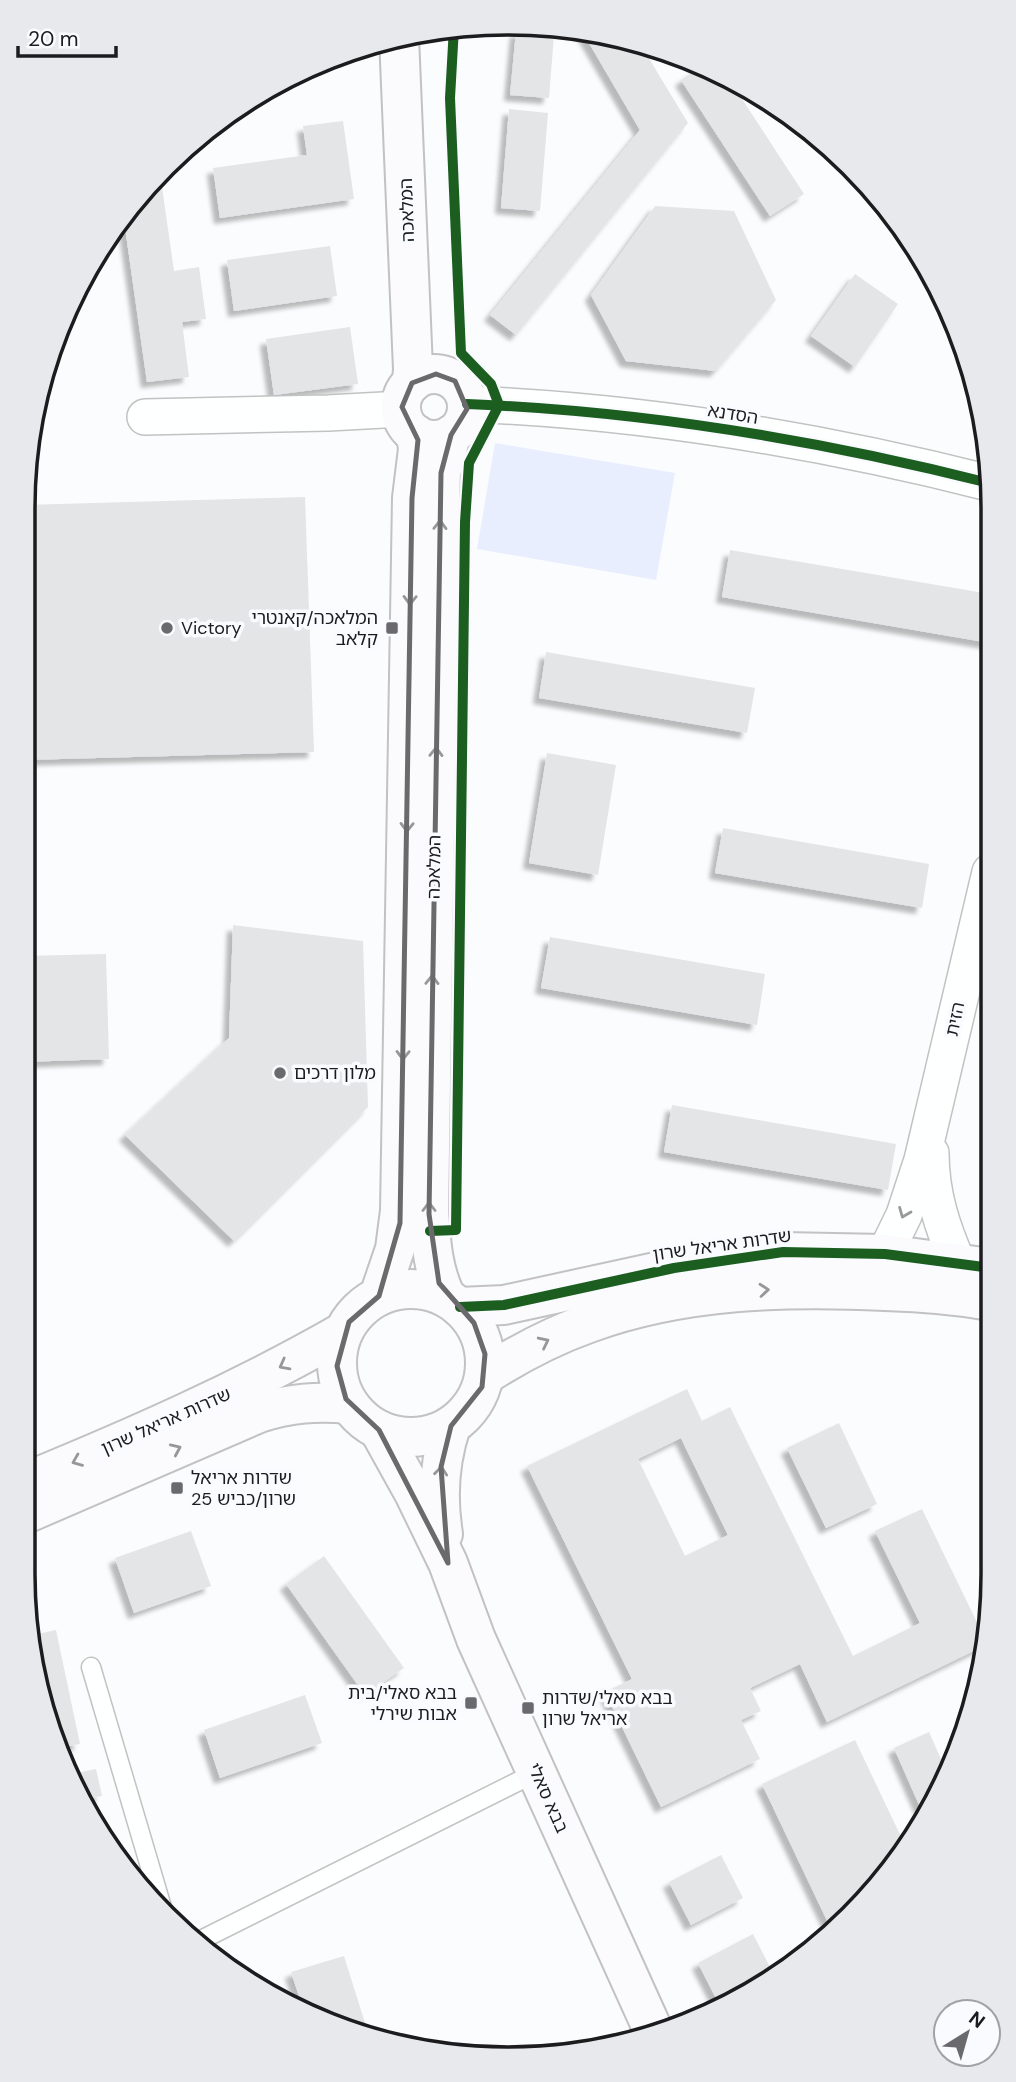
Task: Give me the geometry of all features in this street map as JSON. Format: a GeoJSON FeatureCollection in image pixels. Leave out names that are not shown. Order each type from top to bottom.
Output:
{"type":"FeatureCollection","features":[{"type":"Feature","properties":{"kind":"main road","name":"המלאכה"},"geometry":{"type":"LineString","coordinates":[[421,43],[435,344],[432,407],[441,473],[429,1214],[439,1283],[453,1302]]}},
{"type":"Feature","properties":{"kind":"main road","name":"המלאכה"},"geometry":{"type":"LineString","coordinates":[[379,1296],[396,1249],[400,1211],[412,512],[418,449],[432,407],[413,369],[400,48]]}},
{"type":"Feature","properties":{"kind":"main road","name":"שדרות אריאל שרון"},"geometry":{"type":"LineString","coordinates":[[453,1302],[505,1305],[662,1270],[783,1252],[885,1254],[974,1266]]}},
{"type":"Feature","properties":{"kind":"main road"},"geometry":{"type":"LineString","coordinates":[[485,1376],[522,1352],[591,1322],[696,1298],[767,1289],[833,1288],[914,1292],[981,1300]]}},
{"type":"Feature","properties":{"kind":"main road"},"geometry":{"type":"LineString","coordinates":[[407,1289],[429,1291],[453,1302],[479,1333],[485,1354],[485,1376],[472,1406],[451,1426],[436,1434],[413,1437],[379,1430],[360,1417],[341,1388],[337,1366],[337,1354],[344,1332],[356,1313],[379,1296],[407,1289]]}},
{"type":"Feature","properties":{"kind":"main road","name":"שדרות אריאל שרון"},"geometry":{"type":"LineString","coordinates":[[35,1478],[193,1410],[260,1378],[344,1332]]}},
{"type":"Feature","properties":{"kind":"main road","name":"שדרות אריאל שרון"},"geometry":{"type":"LineString","coordinates":[[35,1510],[259,1413],[299,1403],[319,1401],[349,1404]]}},
{"type":"Feature","properties":{"kind":"main road","name":"בבא סאלי"},"geometry":{"type":"LineString","coordinates":[[448,1563],[439,1495],[440,1466],[451,1426]]}},
{"type":"Feature","properties":{"kind":"main road","name":"בבא סאלי"},"geometry":{"type":"LineString","coordinates":[[379,1430],[448,1563],[476,1639],[651,2025]]}},
{"type":"Feature","properties":{"kind":"street","name":"הסדנא"},"geometry":{"type":"LineString","coordinates":[[145,417],[328,413],[432,407],[535,407],[620,415],[772,438],[914,464],[980,481]]}},
{"type":"Feature","properties":{"kind":"street","name":"הזית"},"geometry":{"type":"LineString","coordinates":[[885,1254],[907,1206],[932,1125],[981,908]]}},
{"type":"Feature","properties":{"kind":"street","name":"הזית"},"geometry":{"type":"LineString","coordinates":[[932,1125],[932,1184],[944,1232],[974,1266]]}},
{"type":"Feature","properties":{"kind":"lane"},"geometry":{"type":"LineString","coordinates":[[91,1667],[157,1891]]}},
{"type":"Feature","properties":{"kind":"lane"},"geometry":{"type":"LineString","coordinates":[[205,1937],[537,1772]]}},
{"type":"Feature","properties":{"kind":"highlighted area"},"geometry":{"type":"Polygon","coordinates":[[[436,374],[455,381],[467,409],[451,435],[441,473],[429,1214],[439,1283],[474,1323],[485,1354],[482,1387],[451,1426],[441,1467],[448,1563],[379,1430],[346,1399],[337,1366],[349,1322],[379,1296],[400,1223],[412,498],[418,440],[402,407],[412,383],[436,374]]]}},
{"type":"Feature","properties":{"kind":"shaded area"},"geometry":{"type":"Polygon","coordinates":[[[495,443],[675,473],[656,580],[477,549],[495,443]]]}},
{"type":"Feature","properties":{"kind":"building"},"geometry":{"type":"Polygon","coordinates":[[[516,35],[554,37],[549,98],[510,95],[516,35]]]}},
{"type":"Feature","properties":{"kind":"building"},"geometry":{"type":"Polygon","coordinates":[[[588,42],[648,56],[688,123],[516,335],[490,315],[640,130],[588,42]]]}},
{"type":"Feature","properties":{"kind":"building"},"geometry":{"type":"Polygon","coordinates":[[[692,72],[740,96],[804,194],[770,216],[681,80],[692,72]]]}},
{"type":"Feature","properties":{"kind":"building"},"geometry":{"type":"Polygon","coordinates":[[[509,109],[548,113],[540,211],[501,208],[509,109]]]}},
{"type":"Feature","properties":{"kind":"building"},"geometry":{"type":"Polygon","coordinates":[[[343,121],[354,199],[220,218],[213,168],[307,155],[303,126],[343,121]]]}},
{"type":"Feature","properties":{"kind":"building"},"geometry":{"type":"Polygon","coordinates":[[[162,186],[174,271],[199,267],[206,319],[182,322],[189,377],[147,382],[125,230],[162,186]]]}},
{"type":"Feature","properties":{"kind":"building"},"geometry":{"type":"Polygon","coordinates":[[[655,206],[734,211],[776,300],[716,371],[626,361],[591,295],[655,206]]]}},
{"type":"Feature","properties":{"kind":"building"},"geometry":{"type":"Polygon","coordinates":[[[330,246],[337,296],[234,311],[227,260],[330,246]]]}},
{"type":"Feature","properties":{"kind":"building"},"geometry":{"type":"Polygon","coordinates":[[[855,274],[898,304],[855,367],[811,336],[855,274]]]}},
{"type":"Feature","properties":{"kind":"building"},"geometry":{"type":"Polygon","coordinates":[[[350,327],[358,384],[274,395],[266,339],[350,327]]]}},
{"type":"Feature","properties":{"kind":"building","name":"Victory"},"geometry":{"type":"Polygon","coordinates":[[[305,497],[314,752],[35,760],[35,505],[305,497]]]}},
{"type":"Feature","properties":{"kind":"building"},"geometry":{"type":"Polygon","coordinates":[[[730,550],[981,592],[981,641],[722,597],[730,550]]]}},
{"type":"Feature","properties":{"kind":"building"},"geometry":{"type":"Polygon","coordinates":[[[546,652],[755,688],[747,733],[539,698],[546,652]]]}},
{"type":"Feature","properties":{"kind":"building"},"geometry":{"type":"Polygon","coordinates":[[[547,753],[616,765],[598,875],[529,863],[547,753]]]}},
{"type":"Feature","properties":{"kind":"building"},"geometry":{"type":"Polygon","coordinates":[[[723,828],[929,864],[922,908],[715,873],[723,828]]]}},
{"type":"Feature","properties":{"kind":"building","name":"מלון דרכים"},"geometry":{"type":"Polygon","coordinates":[[[233,925],[363,941],[368,1107],[234,1241],[125,1135],[229,1038],[233,925]]]}},
{"type":"Feature","properties":{"kind":"building"},"geometry":{"type":"Polygon","coordinates":[[[550,937],[765,974],[757,1025],[541,988],[550,937]]]}},
{"type":"Feature","properties":{"kind":"building"},"geometry":{"type":"Polygon","coordinates":[[[106,954],[109,1059],[35,1062],[35,956],[106,954]]]}},
{"type":"Feature","properties":{"kind":"building"},"geometry":{"type":"Polygon","coordinates":[[[672,1105],[896,1144],[888,1190],[664,1152],[672,1105]]]}},
{"type":"Feature","properties":{"kind":"building"},"geometry":{"type":"Polygon","coordinates":[[[687,1389],[702,1421],[730,1407],[853,1656],[920,1623],[875,1531],[922,1509],[978,1625],[975,1651],[827,1722],[800,1664],[750,1688],[761,1711],[741,1720],[760,1759],[661,1807],[605,1692],[632,1679],[527,1466],[687,1389]],[[681,1438],[638,1459],[685,1556],[728,1535],[681,1438]]]}},
{"type":"Feature","properties":{"kind":"building"},"geometry":{"type":"Polygon","coordinates":[[[839,1423],[877,1504],[826,1528],[787,1448],[839,1423]]]}},
{"type":"Feature","properties":{"kind":"building"},"geometry":{"type":"Polygon","coordinates":[[[191,1531],[211,1586],[134,1613],[115,1558],[191,1531]]]}},
{"type":"Feature","properties":{"kind":"building"},"geometry":{"type":"Polygon","coordinates":[[[324,1556],[404,1668],[365,1695],[286,1584],[324,1556]]]}},
{"type":"Feature","properties":{"kind":"building"},"geometry":{"type":"Polygon","coordinates":[[[56,1630],[80,1744],[68,1746],[60,1726],[44,1666],[39,1634],[56,1630]]]}},
{"type":"Feature","properties":{"kind":"building"},"geometry":{"type":"Polygon","coordinates":[[[305,1695],[322,1743],[220,1778],[204,1730],[305,1695]]]}},
{"type":"Feature","properties":{"kind":"building"},"geometry":{"type":"Polygon","coordinates":[[[929,1732],[942,1761],[920,1807],[894,1748],[929,1732]]]}},
{"type":"Feature","properties":{"kind":"building"},"geometry":{"type":"Polygon","coordinates":[[[855,1740],[901,1837],[864,1886],[828,1922],[762,1784],[855,1740]]]}},
{"type":"Feature","properties":{"kind":"building"},"geometry":{"type":"Polygon","coordinates":[[[96,1769],[102,1796],[91,1798],[79,1773],[96,1769]]]}},
{"type":"Feature","properties":{"kind":"building"},"geometry":{"type":"Polygon","coordinates":[[[721,1855],[743,1898],[691,1925],[669,1882],[721,1855]]]}},
{"type":"Feature","properties":{"kind":"building"},"geometry":{"type":"Polygon","coordinates":[[[753,1934],[770,1968],[716,1998],[698,1963],[753,1934]]]}},
{"type":"Feature","properties":{"kind":"building"},"geometry":{"type":"Polygon","coordinates":[[[344,1956],[365,2023],[356,2022],[300,1998],[291,1972],[344,1956]]]}},
{"type":"Feature","properties":{"kind":"cycle path"},"geometry":{"type":"LineString","coordinates":[[430,1231],[456,1230],[465,522],[469,463],[499,405],[491,384],[461,353],[450,98],[453,38]]}},
{"type":"Feature","properties":{"kind":"cycle path"},"geometry":{"type":"LineString","coordinates":[[467,404],[598,413],[730,430],[860,453],[980,481]]}},
{"type":"Feature","properties":{"kind":"cycle path"},"geometry":{"type":"LineString","coordinates":[[460,1307],[504,1305],[674,1268],[783,1252],[885,1254],[981,1267]]}},
{"type":"Feature","properties":{"kind":"place","name":"Victory"},"geometry":{"type":"Point","coordinates":[167,628]}},
{"type":"Feature","properties":{"kind":"place","name":"המלאכה/קאנטרי קלאב"},"geometry":{"type":"Point","coordinates":[392,628]}},
{"type":"Feature","properties":{"kind":"place","name":"מלון דרכים"},"geometry":{"type":"Point","coordinates":[280,1073]}},
{"type":"Feature","properties":{"kind":"place","name":"שדרות אריאל שרון/כביש 25"},"geometry":{"type":"Point","coordinates":[177,1488]}},
{"type":"Feature","properties":{"kind":"place","name":"בבא סאלי/בית אבות שירלי"},"geometry":{"type":"Point","coordinates":[471,1703]}},
{"type":"Feature","properties":{"kind":"place","name":"בבא סאלי/שדרות אריאל שרון"},"geometry":{"type":"Point","coordinates":[528,1708]}}]}
